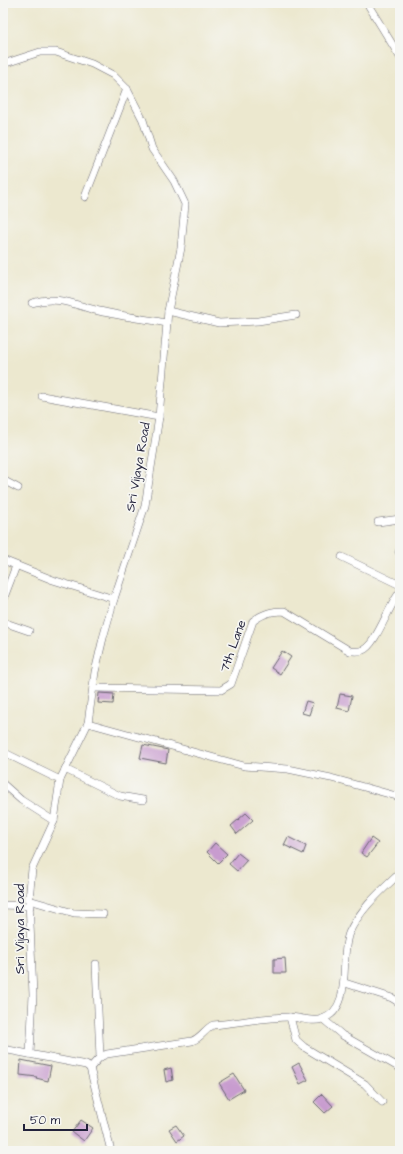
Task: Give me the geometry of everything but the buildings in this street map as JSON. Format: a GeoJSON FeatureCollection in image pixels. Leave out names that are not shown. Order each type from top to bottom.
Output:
{"type":"FeatureCollection","features":[{"type":"Feature","properties":{"kind":"street"},"geometry":{"type":"LineString","coordinates":[[367,3],[400,57]]}},
{"type":"Feature","properties":{"kind":"street","name":"Sri Vijaya Road"},"geometry":{"type":"LineString","coordinates":[[3,64],[40,52],[56,52],[92,64],[113,75],[127,89],[143,120],[152,149],[174,181],[185,204],[181,248],[168,311],[159,417],[145,506],[114,600],[95,672],[88,723],[60,780],[54,821],[32,869],[30,903],[33,995],[30,1054]]}},
{"type":"Feature","properties":{"kind":"street"},"geometry":{"type":"LineString","coordinates":[[85,197],[127,89]]}},
{"type":"Feature","properties":{"kind":"street"},"geometry":{"type":"LineString","coordinates":[[32,302],[46,299],[56,300],[100,311],[167,323]]}},
{"type":"Feature","properties":{"kind":"street"},"geometry":{"type":"LineString","coordinates":[[168,311],[219,323],[258,321],[296,315]]}},
{"type":"Feature","properties":{"kind":"street"},"geometry":{"type":"LineString","coordinates":[[42,396],[159,417]]}},
{"type":"Feature","properties":{"kind":"street"},"geometry":{"type":"LineString","coordinates":[[3,480],[18,488]]}},
{"type":"Feature","properties":{"kind":"street"},"geometry":{"type":"LineString","coordinates":[[378,522],[400,519]]}},
{"type":"Feature","properties":{"kind":"street"},"geometry":{"type":"LineString","coordinates":[[342,557],[400,585]]}},
{"type":"Feature","properties":{"kind":"street"},"geometry":{"type":"LineString","coordinates":[[3,560],[53,580],[114,600]]}},
{"type":"Feature","properties":{"kind":"street"},"geometry":{"type":"LineString","coordinates":[[3,600],[16,566]]}},
{"type":"Feature","properties":{"kind":"street","name":"7th Lane"},"geometry":{"type":"LineString","coordinates":[[93,688],[221,690],[231,684],[253,621],[262,614],[273,611],[284,611],[350,651],[362,651],[370,646],[390,607],[400,592]]}},
{"type":"Feature","properties":{"kind":"street"},"geometry":{"type":"LineString","coordinates":[[3,622],[29,631]]}},
{"type":"Feature","properties":{"kind":"street"},"geometry":{"type":"LineString","coordinates":[[88,723],[244,766],[288,769],[331,778],[400,797]]}},
{"type":"Feature","properties":{"kind":"street"},"geometry":{"type":"LineString","coordinates":[[3,752],[60,780]]}},
{"type":"Feature","properties":{"kind":"street"},"geometry":{"type":"LineString","coordinates":[[65,769],[120,796],[143,800]]}},
{"type":"Feature","properties":{"kind":"street"},"geometry":{"type":"LineString","coordinates":[[3,784],[21,800],[54,821]]}},
{"type":"Feature","properties":{"kind":"street"},"geometry":{"type":"LineString","coordinates":[[90,1068],[100,1057],[107,1054],[192,1041],[200,1037],[213,1025],[290,1017],[316,1020],[323,1019],[332,1013],[338,1005],[345,983],[345,950],[349,935],[356,921],[365,907],[400,873]]}},
{"type":"Feature","properties":{"kind":"street"},"geometry":{"type":"LineString","coordinates":[[3,905],[30,903],[74,913],[104,914]]}},
{"type":"Feature","properties":{"kind":"street"},"geometry":{"type":"LineString","coordinates":[[96,964],[100,1057]]}},
{"type":"Feature","properties":{"kind":"street"},"geometry":{"type":"LineString","coordinates":[[345,983],[392,998],[400,1003]]}},
{"type":"Feature","properties":{"kind":"street"},"geometry":{"type":"LineString","coordinates":[[290,1017],[296,1040],[304,1047],[365,1084],[382,1102]]}},
{"type":"Feature","properties":{"kind":"street"},"geometry":{"type":"LineString","coordinates":[[323,1019],[342,1035],[400,1068]]}},
{"type":"Feature","properties":{"kind":"street"},"geometry":{"type":"LineString","coordinates":[[3,1049],[86,1065],[90,1068],[111,1151]]}}]}
